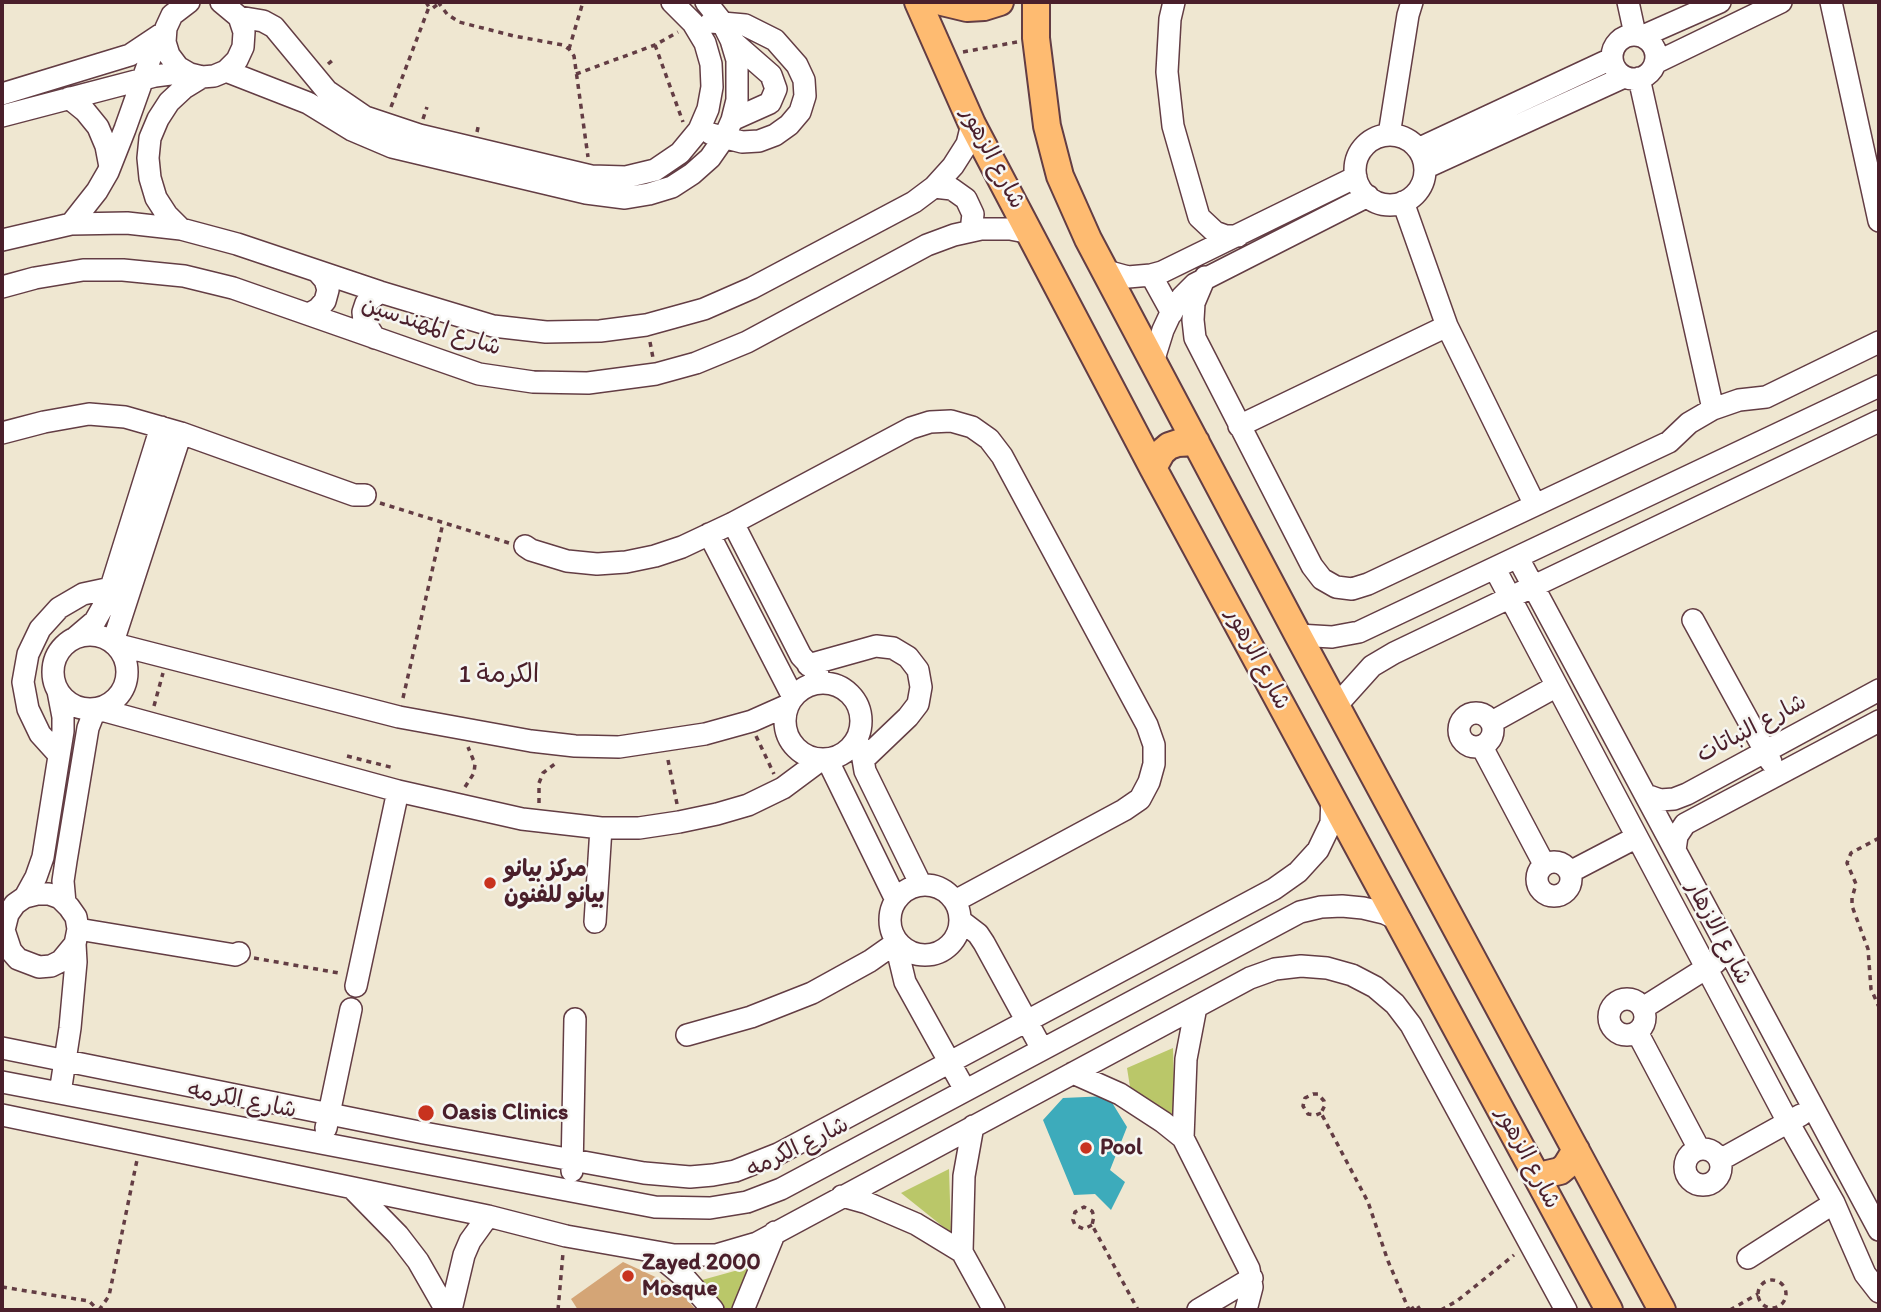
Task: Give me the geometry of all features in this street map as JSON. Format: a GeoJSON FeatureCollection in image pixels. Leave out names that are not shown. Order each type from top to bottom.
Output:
{"type":"FeatureCollection","features":[{"type":"Feature","properties":{"kind":"main road","name":"شارع الزهور"},"geometry":{"type":"LineString","coordinates":[[918,2],[972,124],[1153,468],[1401,921],[1609,1310]]}},
{"type":"Feature","properties":{"kind":"main road"},"geometry":{"type":"LineString","coordinates":[[942,2],[967,8],[1000,2]]}},
{"type":"Feature","properties":{"kind":"main road","name":"شارع الزهور"},"geometry":{"type":"LineString","coordinates":[[1036,2],[1036,38],[1046,127],[1060,176],[1105,271],[1662,1310]]}},
{"type":"Feature","properties":{"kind":"main road"},"geometry":{"type":"LineString","coordinates":[[1153,468],[1162,452],[1170,446],[1196,442]]}},
{"type":"Feature","properties":{"kind":"main road"},"geometry":{"type":"LineString","coordinates":[[1535,1174],[1560,1171],[1576,1150]]}},
{"type":"Feature","properties":{"kind":"street"},"geometry":{"type":"LineString","coordinates":[[254,2],[327,91],[346,106],[384,125],[601,196],[625,198],[672,187],[692,174],[710,158],[728,129],[737,100],[738,80],[737,60],[726,31]]}},
{"type":"Feature","properties":{"kind":"street"},"geometry":{"type":"LineString","coordinates":[[226,71],[309,103],[369,139],[392,147],[518,168],[611,178],[641,174],[668,162],[695,136],[708,109],[712,87],[705,43],[693,23],[672,2]]}},
{"type":"Feature","properties":{"kind":"street"},"geometry":{"type":"LineString","coordinates":[[695,136],[728,129],[770,103],[776,89],[771,75],[726,31],[706,2]]}},
{"type":"Feature","properties":{"kind":"street"},"geometry":{"type":"LineString","coordinates":[[1174,2],[1170,19],[1167,72],[1173,126],[1199,216],[1216,232],[1233,238]]}},
{"type":"Feature","properties":{"kind":"street"},"geometry":{"type":"LineString","coordinates":[[1422,159],[1652,70],[1655,62],[1654,47],[1639,35],[1628,2]]}},
{"type":"Feature","properties":{"kind":"street"},"geometry":{"type":"LineString","coordinates":[[1713,409],[1632,78],[1613,66],[1611,59],[1615,44],[1628,35],[1639,35],[1720,2]]}},
{"type":"Feature","properties":{"kind":"street"},"geometry":{"type":"LineString","coordinates":[[1655,62],[1781,2]]}},
{"type":"Feature","properties":{"kind":"street"},"geometry":{"type":"LineString","coordinates":[[1831,2],[1879,215]]}},
{"type":"Feature","properties":{"kind":"street"},"geometry":{"type":"LineString","coordinates":[[71,224],[97,191],[110,167],[161,34],[172,15],[185,3]]}},
{"type":"Feature","properties":{"kind":"street"},"geometry":{"type":"LineString","coordinates":[[1389,135],[1409,6]]}},
{"type":"Feature","properties":{"kind":"street"},"geometry":{"type":"LineString","coordinates":[[232,8],[274,27]]}},
{"type":"Feature","properties":{"kind":"street"},"geometry":{"type":"LineString","coordinates":[[2,116],[166,73],[215,76],[226,71],[237,60],[243,47],[244,32],[232,8]]}},
{"type":"Feature","properties":{"kind":"street"},"geometry":{"type":"LineString","coordinates":[[693,23],[726,31],[746,25],[775,40],[797,65],[804,80],[805,96],[800,112],[789,125],[775,135],[759,141],[742,142],[728,129]]}},
{"type":"Feature","properties":{"kind":"street"},"geometry":{"type":"LineString","coordinates":[[161,34],[169,55],[178,67],[196,76]]}},
{"type":"Feature","properties":{"kind":"street"},"geometry":{"type":"LineString","coordinates":[[2,94],[130,55],[161,34]]}},
{"type":"Feature","properties":{"kind":"street"},"geometry":{"type":"LineString","coordinates":[[1422,159],[1611,59]]}},
{"type":"Feature","properties":{"kind":"street"},"geometry":{"type":"LineString","coordinates":[[181,229],[167,215],[156,198],[150,178],[149,148],[158,119],[169,102],[196,76]]}},
{"type":"Feature","properties":{"kind":"street"},"geometry":{"type":"LineString","coordinates":[[69,98],[85,111],[98,127],[106,146],[110,167]]}},
{"type":"Feature","properties":{"kind":"street","name":"شارع المهندسين"},"geometry":{"type":"LineString","coordinates":[[2,240],[71,224],[127,223],[181,229],[237,244],[493,326],[559,332],[600,331],[646,325],[704,309],[752,288],[914,202],[934,187],[953,166],[967,144],[972,124]]}},
{"type":"Feature","properties":{"kind":"street"},"geometry":{"type":"LineString","coordinates":[[1389,135],[1410,141],[1422,159],[1420,188],[1403,202],[1391,205],[1378,203],[1362,191],[1356,177],[1359,153],[1377,137],[1389,135]]}},
{"type":"Feature","properties":{"kind":"street"},"geometry":{"type":"LineString","coordinates":[[1105,271],[1128,277],[1151,275],[1356,177]]}},
{"type":"Feature","properties":{"kind":"street"},"geometry":{"type":"LineString","coordinates":[[934,187],[952,189],[966,199],[973,214],[971,231]]}},
{"type":"Feature","properties":{"kind":"street"},"geometry":{"type":"LineString","coordinates":[[1153,362],[1163,330],[1172,313],[1182,297],[1205,277],[1368,196]]}},
{"type":"Feature","properties":{"kind":"street"},"geometry":{"type":"LineString","coordinates":[[1403,202],[1447,326],[1535,505]]}},
{"type":"Feature","properties":{"kind":"street","name":"شارع المهندسين"},"geometry":{"type":"LineString","coordinates":[[2,287],[83,270],[123,270],[184,276],[233,288],[479,374],[533,382],[588,383],[656,374],[696,363],[747,342],[927,245],[971,231],[1010,229],[1031,233]]}},
{"type":"Feature","properties":{"kind":"street"},"geometry":{"type":"LineString","coordinates":[[1233,238],[1238,260]]}},
{"type":"Feature","properties":{"kind":"street"},"geometry":{"type":"LineString","coordinates":[[309,314],[325,301],[328,290],[325,280],[318,272]]}},
{"type":"Feature","properties":{"kind":"street"},"geometry":{"type":"LineString","coordinates":[[1151,275],[1172,313]]}},
{"type":"Feature","properties":{"kind":"street"},"geometry":{"type":"LineString","coordinates":[[1205,277],[1194,303],[1195,338],[1311,566],[1322,579],[1336,587],[1352,589],[1368,584],[1669,442],[1689,422],[1713,409],[1739,400],[1766,397],[1879,342]]}},
{"type":"Feature","properties":{"kind":"street"},"geometry":{"type":"LineString","coordinates":[[375,338],[364,321],[363,312],[366,303],[380,292]]}},
{"type":"Feature","properties":{"kind":"street"},"geometry":{"type":"LineString","coordinates":[[1239,426],[1447,326]]}},
{"type":"Feature","properties":{"kind":"street"},"geometry":{"type":"LineString","coordinates":[[1298,635],[1332,637],[1359,632],[1879,386]]}},
{"type":"Feature","properties":{"kind":"street"},"geometry":{"type":"LineString","coordinates":[[2,433],[89,414],[125,417],[171,430],[360,495]]}},
{"type":"Feature","properties":{"kind":"street"},"geometry":{"type":"LineString","coordinates":[[528,548],[567,561],[597,564],[655,556],[733,523],[911,428],[930,422],[951,421],[972,428],[989,439],[1002,456],[1147,725],[1154,745],[1154,764],[1140,799],[958,911]]}},
{"type":"Feature","properties":{"kind":"street"},"geometry":{"type":"LineString","coordinates":[[1336,706],[1372,666],[1394,653],[1879,421]]}},
{"type":"Feature","properties":{"kind":"street"},"geometry":{"type":"LineString","coordinates":[[25,897],[43,858],[59,755],[63,717],[52,676],[54,660],[62,647],[86,630],[102,611],[171,430]]}},
{"type":"Feature","properties":{"kind":"street"},"geometry":{"type":"LineString","coordinates":[[114,643],[171,430]]}},
{"type":"Feature","properties":{"kind":"street"},"geometry":{"type":"LineString","coordinates":[[733,523],[801,656],[817,674],[849,693],[857,703],[861,715],[865,771],[921,885]]}},
{"type":"Feature","properties":{"kind":"street"},"geometry":{"type":"LineString","coordinates":[[709,534],[791,701],[785,717],[791,741],[810,757],[825,759]]}},
{"type":"Feature","properties":{"kind":"street","name":"شارع الازهار"},"geometry":{"type":"LineString","coordinates":[[1518,558],[1879,1230]]}},
{"type":"Feature","properties":{"kind":"street","name":"شارع الازهار"},"geometry":{"type":"LineString","coordinates":[[1495,569],[1788,1122],[1834,1203],[1865,1274],[1879,1292]]}},
{"type":"Feature","properties":{"kind":"street"},"geometry":{"type":"LineString","coordinates":[[59,755],[40,734],[28,709],[23,682],[27,654],[40,629],[59,608],[83,594],[111,588]]}},
{"type":"Feature","properties":{"kind":"street"},"geometry":{"type":"LineString","coordinates":[[1693,620],[1777,774]]}},
{"type":"Feature","properties":{"kind":"street"},"geometry":{"type":"LineString","coordinates":[[75,638],[101,636],[114,643],[399,717],[531,741],[575,746],[619,747],[705,734],[752,721],[791,701],[802,689],[814,684],[838,686]]}},
{"type":"Feature","properties":{"kind":"street"},"geometry":{"type":"LineString","coordinates":[[65,903],[63,881],[88,728],[96,710],[111,704],[121,695],[127,682],[128,668],[124,654],[114,643]]}},
{"type":"Feature","properties":{"kind":"street"},"geometry":{"type":"LineString","coordinates":[[808,665],[876,646],[893,648],[908,657],[918,670],[921,687],[918,704],[863,760]]}},
{"type":"Feature","properties":{"kind":"street"},"geometry":{"type":"LineString","coordinates":[[1492,722],[1557,686]]}},
{"type":"Feature","properties":{"kind":"street","name":"شارع النباتات"},"geometry":{"type":"LineString","coordinates":[[1646,795],[1660,800],[1674,799],[1879,690]]}},
{"type":"Feature","properties":{"kind":"street"},"geometry":{"type":"LineString","coordinates":[[58,691],[67,702],[80,709],[96,710],[401,781],[522,819],[601,828],[639,828],[717,814],[748,805],[774,781],[842,754],[855,743],[861,727]]}},
{"type":"Feature","properties":{"kind":"street"},"geometry":{"type":"LineString","coordinates":[[1469,713],[1486,715],[1492,722],[1493,732],[1482,747],[1464,744],[1459,736],[1461,719],[1469,713]]}},
{"type":"Feature","properties":{"kind":"street"},"geometry":{"type":"LineString","coordinates":[[1675,850],[1677,836],[1685,824],[1879,721]]}},
{"type":"Feature","properties":{"kind":"street"},"geometry":{"type":"LineString","coordinates":[[1482,747],[1544,864]]}},
{"type":"Feature","properties":{"kind":"street"},"geometry":{"type":"LineString","coordinates":[[1598,763],[1621,750]]}},
{"type":"Feature","properties":{"kind":"street"},"geometry":{"type":"LineString","coordinates":[[825,759],[896,900]]}},
{"type":"Feature","properties":{"kind":"street"},"geometry":{"type":"LineString","coordinates":[[357,981],[401,781]]}},
{"type":"Feature","properties":{"kind":"street","name":"شارع الكرمه"},"geometry":{"type":"LineString","coordinates":[[2,1048],[329,1114],[667,1176],[690,1177],[735,1171],[778,1154],[1274,889],[1298,872],[1318,850],[1331,823],[1332,797]]}},
{"type":"Feature","properties":{"kind":"street"},"geometry":{"type":"LineString","coordinates":[[596,922],[601,828]]}},
{"type":"Feature","properties":{"kind":"street"},"geometry":{"type":"LineString","coordinates":[[1570,872],[1637,837]]}},
{"type":"Feature","properties":{"kind":"street"},"geometry":{"type":"LineString","coordinates":[[1554,861],[1563,864],[1570,872],[1571,882],[1567,891],[1558,896],[1549,896],[1541,890],[1536,882],[1538,872],[1544,864],[1554,861]]}},
{"type":"Feature","properties":{"kind":"street"},"geometry":{"type":"LineString","coordinates":[[958,911],[958,935],[950,946],[938,953],[925,956],[912,953],[899,944],[890,929],[890,914],[896,900],[907,890],[921,885],[934,886],[946,892],[984,943],[1042,1049]]}},
{"type":"Feature","properties":{"kind":"street"},"geometry":{"type":"LineString","coordinates":[[60,1093],[76,962],[77,937],[75,917],[65,903],[49,894],[37,894],[25,897],[15,904],[3,929],[10,951],[18,959],[39,967],[51,966],[61,961],[77,937]]}},
{"type":"Feature","properties":{"kind":"street","name":"شارع الكرمه"},"geometry":{"type":"LineString","coordinates":[[2,1082],[570,1191],[673,1209],[710,1208],[747,1202],[781,1189],[1300,912],[1321,907],[1353,907],[1384,913],[1401,921]]}},
{"type":"Feature","properties":{"kind":"street"},"geometry":{"type":"LineString","coordinates":[[77,937],[237,954]]}},
{"type":"Feature","properties":{"kind":"street"},"geometry":{"type":"LineString","coordinates":[[687,1035],[751,1017],[812,993],[899,944]]}},
{"type":"Feature","properties":{"kind":"street"},"geometry":{"type":"LineString","coordinates":[[899,944],[905,982],[965,1090]]}},
{"type":"Feature","properties":{"kind":"street"},"geometry":{"type":"LineString","coordinates":[[1643,1008],[1730,953]]}},
{"type":"Feature","properties":{"kind":"street"},"geometry":{"type":"LineString","coordinates":[[2,1115],[488,1216],[566,1236],[695,1257],[716,1255],[737,1250],[775,1232],[1250,978],[1275,969],[1301,966],[1340,971],[1375,987],[1395,1004],[1412,1025],[1566,1310]]}},
{"type":"Feature","properties":{"kind":"street"},"geometry":{"type":"LineString","coordinates":[[1629,999],[1643,1008],[1643,1026],[1637,1032],[1620,1034],[1610,1021],[1610,1013],[1620,1000],[1629,999]]}},
{"type":"Feature","properties":{"kind":"street"},"geometry":{"type":"LineString","coordinates":[[1183,1138],[1186,1059],[1196,1007]]}},
{"type":"Feature","properties":{"kind":"street"},"geometry":{"type":"LineString","coordinates":[[323,1143],[351,1009]]}},
{"type":"Feature","properties":{"kind":"street"},"geometry":{"type":"LineString","coordinates":[[570,1191],[574,1160],[575,1019]]}},
{"type":"Feature","properties":{"kind":"street"},"geometry":{"type":"LineString","coordinates":[[1637,1032],[1699,1149]]}},
{"type":"Feature","properties":{"kind":"street"},"geometry":{"type":"LineString","coordinates":[[1073,1073],[1120,1094],[1183,1138],[1246,1261],[1252,1278],[1247,1310]]}},
{"type":"Feature","properties":{"kind":"street"},"geometry":{"type":"LineString","coordinates":[[1720,1160],[1813,1108]]}},
{"type":"Feature","properties":{"kind":"street"},"geometry":{"type":"LineString","coordinates":[[961,1252],[961,1201],[973,1126]]}},
{"type":"Feature","properties":{"kind":"street"},"geometry":{"type":"LineString","coordinates":[[1699,1149],[1708,1149],[1720,1160],[1718,1178],[1712,1184],[1694,1184],[1688,1178],[1686,1161],[1691,1153],[1699,1149]]}},
{"type":"Feature","properties":{"kind":"street"},"geometry":{"type":"LineString","coordinates":[[352,1188],[418,1261],[449,1310]]}},
{"type":"Feature","properties":{"kind":"street"},"geometry":{"type":"LineString","coordinates":[[842,1196],[904,1218],[961,1252],[994,1310]]}},
{"type":"Feature","properties":{"kind":"street"},"geometry":{"type":"LineString","coordinates":[[1748,1258],[1834,1203]]}},
{"type":"Feature","properties":{"kind":"street"},"geometry":{"type":"LineString","coordinates":[[449,1310],[464,1255],[474,1234],[488,1216]]}},
{"type":"Feature","properties":{"kind":"street"},"geometry":{"type":"LineString","coordinates":[[743,1310],[775,1232]]}},
{"type":"Feature","properties":{"kind":"street"},"geometry":{"type":"LineString","coordinates":[[653,1251],[684,1277],[713,1310]]}},
{"type":"Feature","properties":{"kind":"street"},"geometry":{"type":"LineString","coordinates":[[1198,1310],[1252,1278]]}},
{"type":"Feature","properties":{"kind":"path"},"geometry":{"type":"LineString","coordinates":[[426,2],[429,7]]}},
{"type":"Feature","properties":{"kind":"path"},"geometry":{"type":"LineString","coordinates":[[429,7],[433,8],[438,2],[447,14],[459,22],[563,45],[569,49],[573,56],[581,120],[592,176]]}},
{"type":"Feature","properties":{"kind":"path"},"geometry":{"type":"LineString","coordinates":[[569,49],[583,2]]}},
{"type":"Feature","properties":{"kind":"path"},"geometry":{"type":"LineString","coordinates":[[384,125],[429,7]]}},
{"type":"Feature","properties":{"kind":"path"},"geometry":{"type":"LineString","coordinates":[[576,74],[655,45],[693,23]]}},
{"type":"Feature","properties":{"kind":"path"},"geometry":{"type":"LineString","coordinates":[[942,56],[1036,38]]}},
{"type":"Feature","properties":{"kind":"path"},"geometry":{"type":"LineString","coordinates":[[655,45],[695,136]]}},
{"type":"Feature","properties":{"kind":"path"},"geometry":{"type":"LineString","coordinates":[[646,325],[656,374]]}},
{"type":"Feature","properties":{"kind":"path"},"geometry":{"type":"LineString","coordinates":[[360,495],[528,548]]}},
{"type":"Feature","properties":{"kind":"path"},"geometry":{"type":"LineString","coordinates":[[399,717],[443,523]]}},
{"type":"Feature","properties":{"kind":"path"},"geometry":{"type":"LineString","coordinates":[[150,723],[167,657]]}},
{"type":"Feature","properties":{"kind":"path"},"geometry":{"type":"LineString","coordinates":[[752,721],[774,781]]}},
{"type":"Feature","properties":{"kind":"path"},"geometry":{"type":"LineString","coordinates":[[460,741],[473,755],[475,764],[470,782],[464,789],[475,792]]}},
{"type":"Feature","properties":{"kind":"path"},"geometry":{"type":"LineString","coordinates":[[345,755],[401,781]]}},
{"type":"Feature","properties":{"kind":"path"},"geometry":{"type":"LineString","coordinates":[[668,760],[677,804]]}},
{"type":"Feature","properties":{"kind":"path"},"geometry":{"type":"LineString","coordinates":[[529,804],[540,806],[539,783],[550,766],[558,762]]}},
{"type":"Feature","properties":{"kind":"path"},"geometry":{"type":"LineString","coordinates":[[667,805],[689,801]]}},
{"type":"Feature","properties":{"kind":"path"},"geometry":{"type":"LineString","coordinates":[[1879,838],[1851,853],[1847,863],[1856,884],[1852,906],[1868,949],[1871,989],[1879,1007]]}},
{"type":"Feature","properties":{"kind":"path"},"geometry":{"type":"LineString","coordinates":[[237,954],[357,981]]}},
{"type":"Feature","properties":{"kind":"path"},"geometry":{"type":"LineString","coordinates":[[1313,1094],[1322,1097],[1325,1105],[1321,1113],[1308,1114],[1303,1106],[1305,1098],[1313,1094]]}},
{"type":"Feature","properties":{"kind":"path"},"geometry":{"type":"LineString","coordinates":[[1321,1113],[1368,1202],[1388,1261],[1410,1310],[1417,1306],[1420,1310]]}},
{"type":"Feature","properties":{"kind":"path"},"geometry":{"type":"LineString","coordinates":[[2,1287],[89,1301],[99,1310],[109,1296],[140,1144]]}},
{"type":"Feature","properties":{"kind":"path"},"geometry":{"type":"LineString","coordinates":[[1092,1225],[1079,1228],[1073,1220],[1075,1212],[1084,1208],[1092,1211],[1092,1225],[1138,1310]]}},
{"type":"Feature","properties":{"kind":"path"},"geometry":{"type":"LineString","coordinates":[[558,1310],[566,1236]]}},
{"type":"Feature","properties":{"kind":"path"},"geometry":{"type":"LineString","coordinates":[[1441,1310],[1457,1301],[1530,1242]]}},
{"type":"Feature","properties":{"kind":"path"},"geometry":{"type":"LineString","coordinates":[[1730,1310],[1758,1294],[1763,1283],[1775,1280],[1781,1283],[1786,1293],[1779,1308],[1764,1305],[1758,1294]]}},
{"type":"Feature","properties":{"kind":"green space"},"geometry":{"type":"Polygon","coordinates":[[[1173,1048],[1175,1116],[1130,1087],[1127,1068],[1173,1048]]]}},
{"type":"Feature","properties":{"kind":"green space"},"geometry":{"type":"Polygon","coordinates":[[[949,1169],[951,1233],[901,1193],[949,1169]]]}},
{"type":"Feature","properties":{"kind":"green space"},"geometry":{"type":"Polygon","coordinates":[[[749,1267],[731,1310],[723,1310],[702,1280],[749,1267]]]}},
{"type":"Feature","properties":{"kind":"water","name":"Pool"},"geometry":{"type":"Polygon","coordinates":[[[1108,1096],[1127,1127],[1110,1170],[1125,1182],[1111,1210],[1095,1194],[1074,1195],[1043,1120],[1063,1098],[1108,1096]]]}},
{"type":"Feature","properties":{"kind":"building","name":"Zayed 2000 Mosque"},"geometry":{"type":"Polygon","coordinates":[[[623,1262],[675,1286],[696,1310],[578,1310],[571,1299],[623,1262]]]}},
{"type":"Feature","properties":{"kind":"place","name":"مركز بيانو بيانو للفنون"},"geometry":{"type":"Point","coordinates":[490,883]}},
{"type":"Feature","properties":{"kind":"place","name":"Oasis Clinics"},"geometry":{"type":"Point","coordinates":[426,1113]}},
{"type":"Feature","properties":{"kind":"place","name":"Pool"},"geometry":{"type":"Point","coordinates":[1086,1148]}},
{"type":"Feature","properties":{"kind":"place","name":"Zayed 2000 Mosque"},"geometry":{"type":"Point","coordinates":[628,1276]}},
{"type":"Feature","properties":{"kind":"district","name":"الكرمة 1"},"geometry":{"type":"Point","coordinates":[499,675]}}]}
